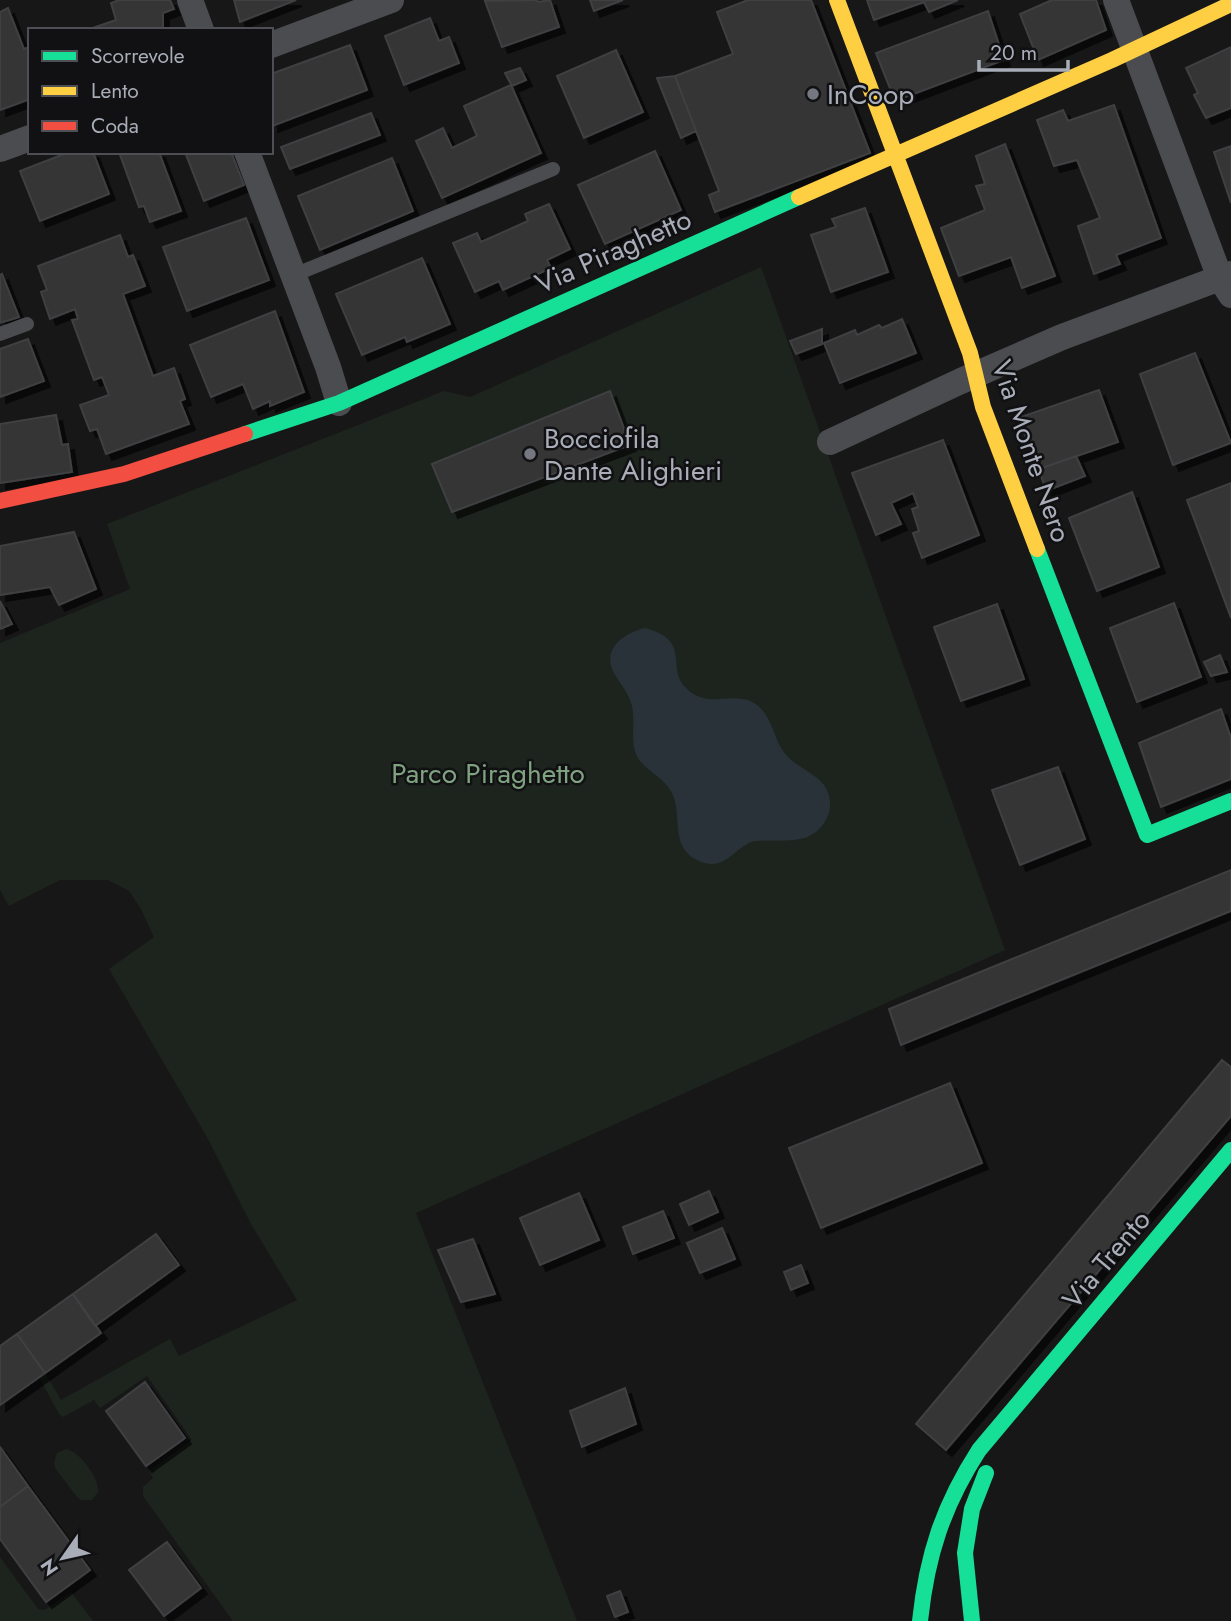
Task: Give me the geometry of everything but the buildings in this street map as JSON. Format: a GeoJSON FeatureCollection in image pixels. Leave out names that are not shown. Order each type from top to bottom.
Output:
{"type":"FeatureCollection","features":[{"type":"Feature","properties":{"kind":"street"},"geometry":{"type":"LineString","coordinates":[[190,0],[200,28]]}},
{"type":"Feature","properties":{"kind":"street"},"geometry":{"type":"LineString","coordinates":[[273,44],[391,0]]}},
{"type":"Feature","properties":{"kind":"street","name":"Via Monte Nero"},"geometry":{"type":"LineString","coordinates":[[837,0],[970,353],[983,407],[1147,835],[1231,801]]}},
{"type":"Feature","properties":{"kind":"street"},"geometry":{"type":"LineString","coordinates":[[830,442],[1062,337],[1227,282],[1116,0]]}},
{"type":"Feature","properties":{"kind":"street","name":"Via Piraghetto"},"geometry":{"type":"LineString","coordinates":[[0,501],[124,474],[339,403],[1231,4]]}},
{"type":"Feature","properties":{"kind":"street"},"geometry":{"type":"LineString","coordinates":[[0,149],[28,139]]}},
{"type":"Feature","properties":{"kind":"street"},"geometry":{"type":"LineString","coordinates":[[248,154],[339,403]]}},
{"type":"Feature","properties":{"kind":"street","name":"Via Trento"},"geometry":{"type":"LineString","coordinates":[[920,1621],[922,1588],[932,1544],[949,1501],[971,1460],[994,1429],[1020,1402],[1231,1150]]}},
{"type":"Feature","properties":{"kind":"street","name":"Via Trento"},"geometry":{"type":"LineString","coordinates":[[972,1621],[965,1553],[972,1509],[1020,1402]]}},
{"type":"Feature","properties":{"kind":"lane"},"geometry":{"type":"LineString","coordinates":[[294,275],[553,169]]}},
{"type":"Feature","properties":{"kind":"lane"},"geometry":{"type":"LineString","coordinates":[[0,334],[27,324]]}},
{"type":"Feature","properties":{"kind":"green space","name":"Parco Piraghetto"},"geometry":{"type":"Polygon","coordinates":[[[761,267],[1005,950],[416,1213],[577,1621],[233,1621],[143,1496],[143,1487],[153,1478],[149,1471],[192,1440],[147,1376],[100,1408],[94,1400],[63,1417],[39,1377],[45,1373],[61,1400],[170,1339],[179,1356],[297,1300],[251,1224],[207,1137],[109,969],[154,937],[129,891],[108,880],[60,880],[9,906],[0,890],[0,643],[130,589],[107,524],[444,391],[470,397],[761,267]]]}},
{"type":"Feature","properties":{"kind":"green space"},"geometry":{"type":"Polygon","coordinates":[[[66,1449],[82,1460],[96,1480],[98,1492],[92,1500],[81,1500],[77,1497],[55,1468],[57,1453],[66,1449]]]}},
{"type":"Feature","properties":{"kind":"green space"},"geometry":{"type":"Polygon","coordinates":[[[0,1557],[38,1609],[45,1610],[71,1592],[93,1621],[0,1621],[0,1557]]]}},
{"type":"Feature","properties":{"kind":"shaded area"},"geometry":{"type":"Polygon","coordinates":[[[645,628],[660,633],[669,640],[674,647],[680,680],[695,695],[749,701],[762,710],[783,751],[792,761],[819,780],[828,792],[828,815],[815,833],[797,840],[754,841],[722,862],[714,864],[697,860],[688,854],[680,838],[672,793],[665,783],[642,763],[635,752],[632,706],[611,664],[610,657],[617,643],[629,634],[645,628]]]}},
{"type":"Feature","properties":{"kind":"traffic: fast"},"geometry":{"type":"LineString","coordinates":[[245,434],[339,403],[799,197]]}},
{"type":"Feature","properties":{"kind":"traffic: fast"},"geometry":{"type":"LineString","coordinates":[[1037,549],[1147,835],[1231,801]]}},
{"type":"Feature","properties":{"kind":"traffic: fast"},"geometry":{"type":"LineString","coordinates":[[920,1621],[927,1574],[946,1511],[979,1450],[1231,1150]]}},
{"type":"Feature","properties":{"kind":"traffic: fast"},"geometry":{"type":"LineString","coordinates":[[972,1621],[965,1553],[972,1509],[986,1473]]}},
{"type":"Feature","properties":{"kind":"traffic: slow"},"geometry":{"type":"LineString","coordinates":[[837,0],[970,353],[983,407],[1037,549]]}},
{"type":"Feature","properties":{"kind":"traffic: slow"},"geometry":{"type":"LineString","coordinates":[[799,197],[1112,60],[1231,4]]}},
{"type":"Feature","properties":{"kind":"traffic: jam"},"geometry":{"type":"LineString","coordinates":[[0,501],[124,474],[245,434]]}},
{"type":"Feature","properties":{"kind":"place","name":"InCoop"},"geometry":{"type":"Point","coordinates":[813,94]}},
{"type":"Feature","properties":{"kind":"place","name":"Bocciofila Dante Alighieri"},"geometry":{"type":"Point","coordinates":[530,454]}}]}
